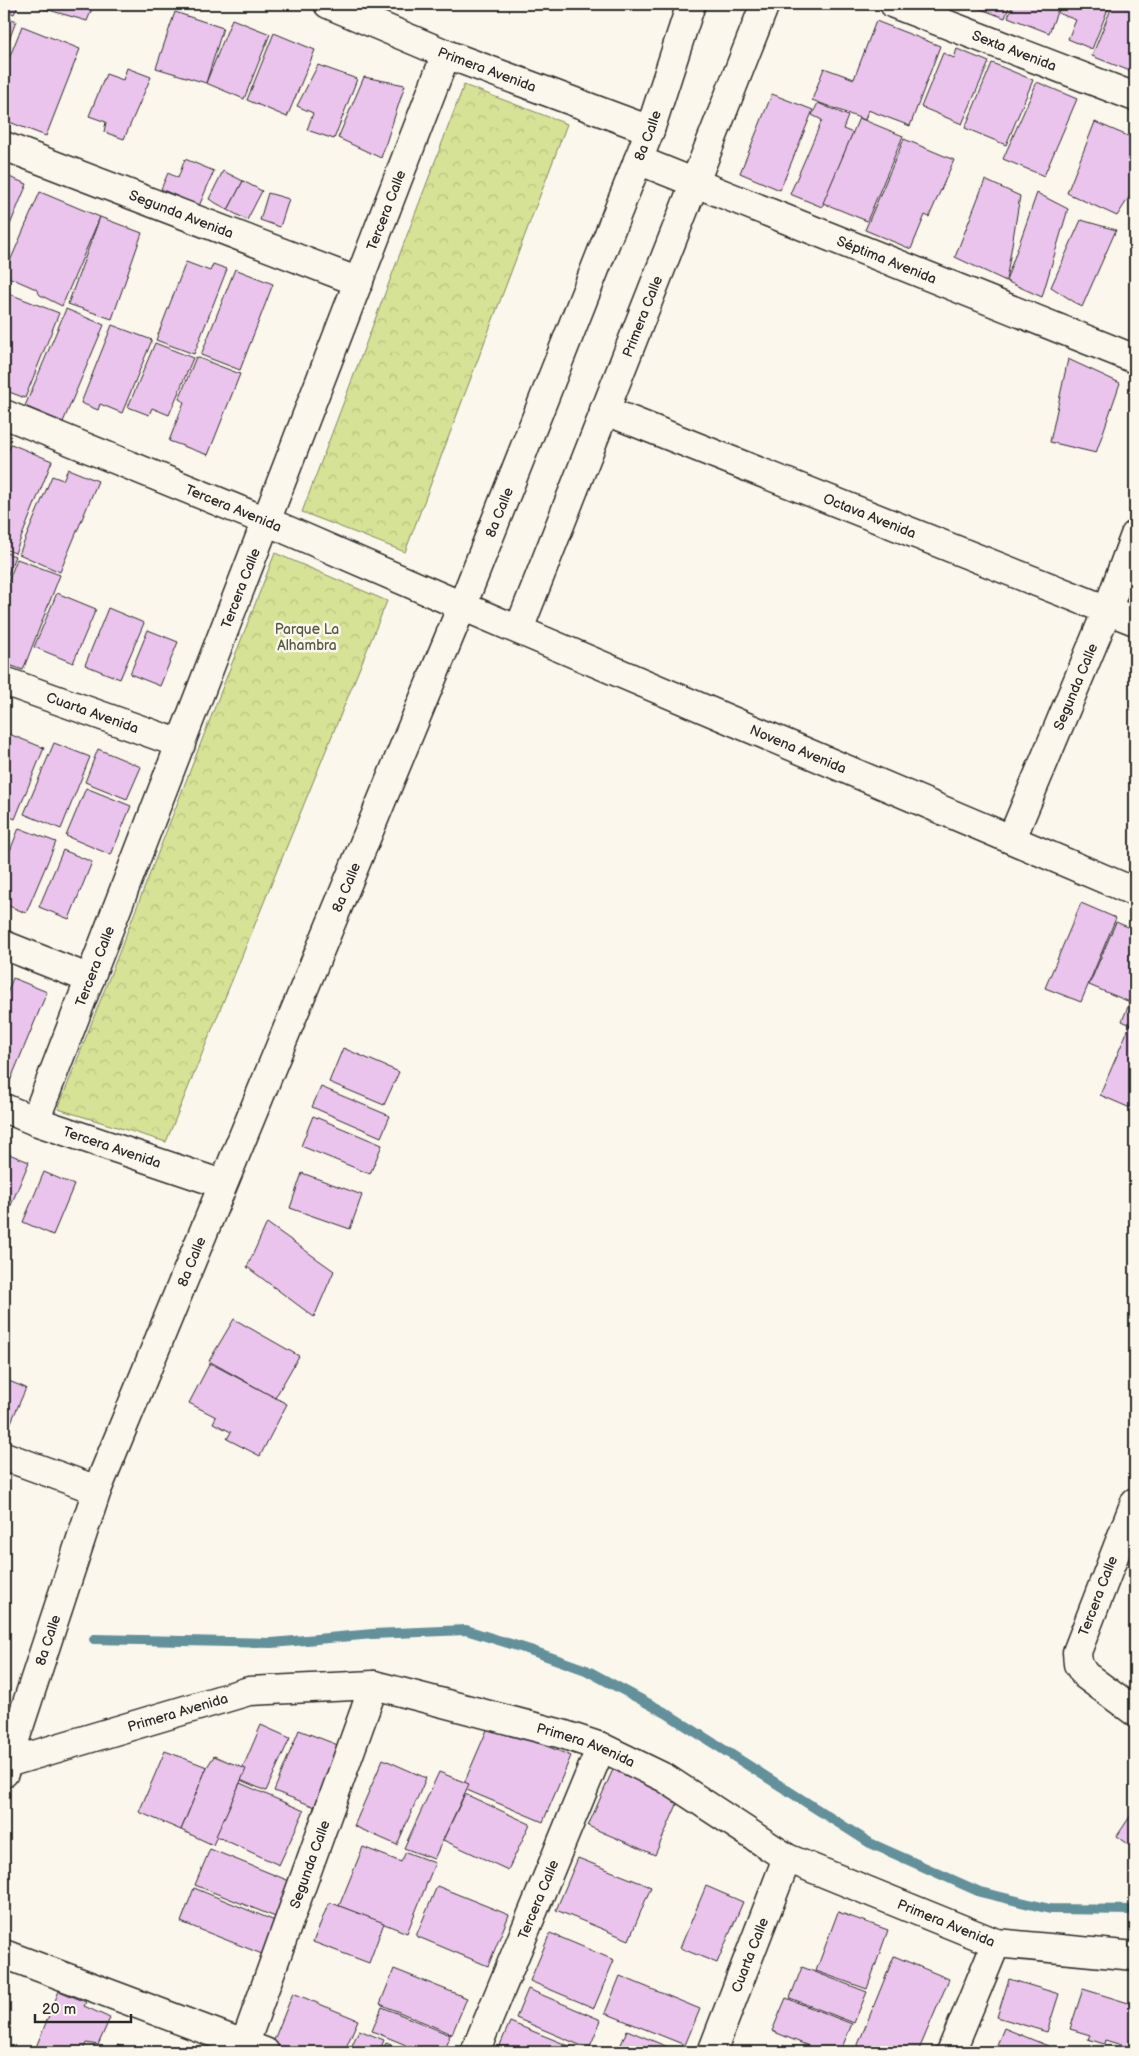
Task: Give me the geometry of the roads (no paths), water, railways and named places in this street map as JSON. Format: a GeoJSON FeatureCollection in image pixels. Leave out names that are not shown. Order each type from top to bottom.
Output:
{"type":"FeatureCollection","features":[{"type":"Feature","properties":{"kind":"street","name":"Primera Avenida"},"geometry":{"type":"LineString","coordinates":[[328,4],[446,54],[650,130]]}},
{"type":"Feature","properties":{"kind":"street","name":"8a Calle"},"geometry":{"type":"LineString","coordinates":[[5,1768],[97,1490],[462,606],[650,130],[691,4]]}},
{"type":"Feature","properties":{"kind":"street","name":"Primera Calle"},"geometry":{"type":"LineString","coordinates":[[519,629],[765,4]]}},
{"type":"Feature","properties":{"kind":"street","name":"Sexta Avenida"},"geometry":{"type":"LineString","coordinates":[[894,4],[1135,97]]}},
{"type":"Feature","properties":{"kind":"street","name":"Tercera Calle"},"geometry":{"type":"LineString","coordinates":[[35,1121],[446,54]]}},
{"type":"Feature","properties":{"kind":"street","name":"Segunda Avenida"},"geometry":{"type":"LineString","coordinates":[[4,146],[358,282]]}},
{"type":"Feature","properties":{"kind":"street","name":"Séptima Avenida"},"geometry":{"type":"LineString","coordinates":[[638,160],[1135,359]]}},
{"type":"Feature","properties":{"kind":"street","name":"Octava Avenida"},"geometry":{"type":"LineString","coordinates":[[604,410],[1135,620]]}},
{"type":"Feature","properties":{"kind":"street","name":"Tercera Avenida"},"geometry":{"type":"LineString","coordinates":[[4,414],[266,521],[462,606]]}},
{"type":"Feature","properties":{"kind":"street","name":"Segunda Calle"},"geometry":{"type":"LineString","coordinates":[[1012,838],[1108,608],[1135,535]]}},
{"type":"Feature","properties":{"kind":"street","name":"Novena Avenida"},"geometry":{"type":"LineString","coordinates":[[462,606],[1012,838],[1135,892]]}},
{"type":"Feature","properties":{"kind":"street","name":"Cuarta Avenida"},"geometry":{"type":"LineString","coordinates":[[4,681],[181,744]]}},
{"type":"Feature","properties":{"kind":"street"},"geometry":{"type":"LineString","coordinates":[[4,945],[90,979]]}},
{"type":"Feature","properties":{"kind":"street","name":"Tercera Avenida"},"geometry":{"type":"LineString","coordinates":[[4,1108],[35,1121],[222,1184]]}},
{"type":"Feature","properties":{"kind":"street"},"geometry":{"type":"LineString","coordinates":[[4,1456],[97,1490]]}},
{"type":"Feature","properties":{"kind":"street","name":"Tercera Calle"},"geometry":{"type":"LineString","coordinates":[[1135,1502],[1077,1652],[1078,1664],[1086,1675],[1135,1712]]}},
{"type":"Feature","properties":{"kind":"street","name":"Primera Avenida"},"geometry":{"type":"LineString","coordinates":[[5,1768],[249,1691],[374,1685],[562,1734],[601,1747],[665,1778],[787,1858],[996,1943],[1135,1956]]}},
{"type":"Feature","properties":{"kind":"street","name":"Segunda Calle"},"geometry":{"type":"LineString","coordinates":[[255,2048],[374,1685]]}},
{"type":"Feature","properties":{"kind":"street","name":"Tercera Calle"},"geometry":{"type":"LineString","coordinates":[[475,2052],[601,1747]]}},
{"type":"Feature","properties":{"kind":"street","name":"Cuarta Calle"},"geometry":{"type":"LineString","coordinates":[[712,2052],[787,1858]]}},
{"type":"Feature","properties":{"kind":"street"},"geometry":{"type":"LineString","coordinates":[[951,2052],[996,1943]]}},
{"type":"Feature","properties":{"kind":"street"},"geometry":{"type":"LineString","coordinates":[[4,1954],[255,2048]]}},
{"type":"Feature","properties":{"kind":"waterway"},"geometry":{"type":"LineString","coordinates":[[94,1639],[272,1643],[373,1634],[466,1630],[586,1670],[666,1713],[870,1843],[980,1892],[1050,1909],[1135,1910]]}},
{"type":"Feature","properties":{"kind":"park label","name":"Parque La Alhambra"},"geometry":{"type":"Point","coordinates":[307,638]}}]}
